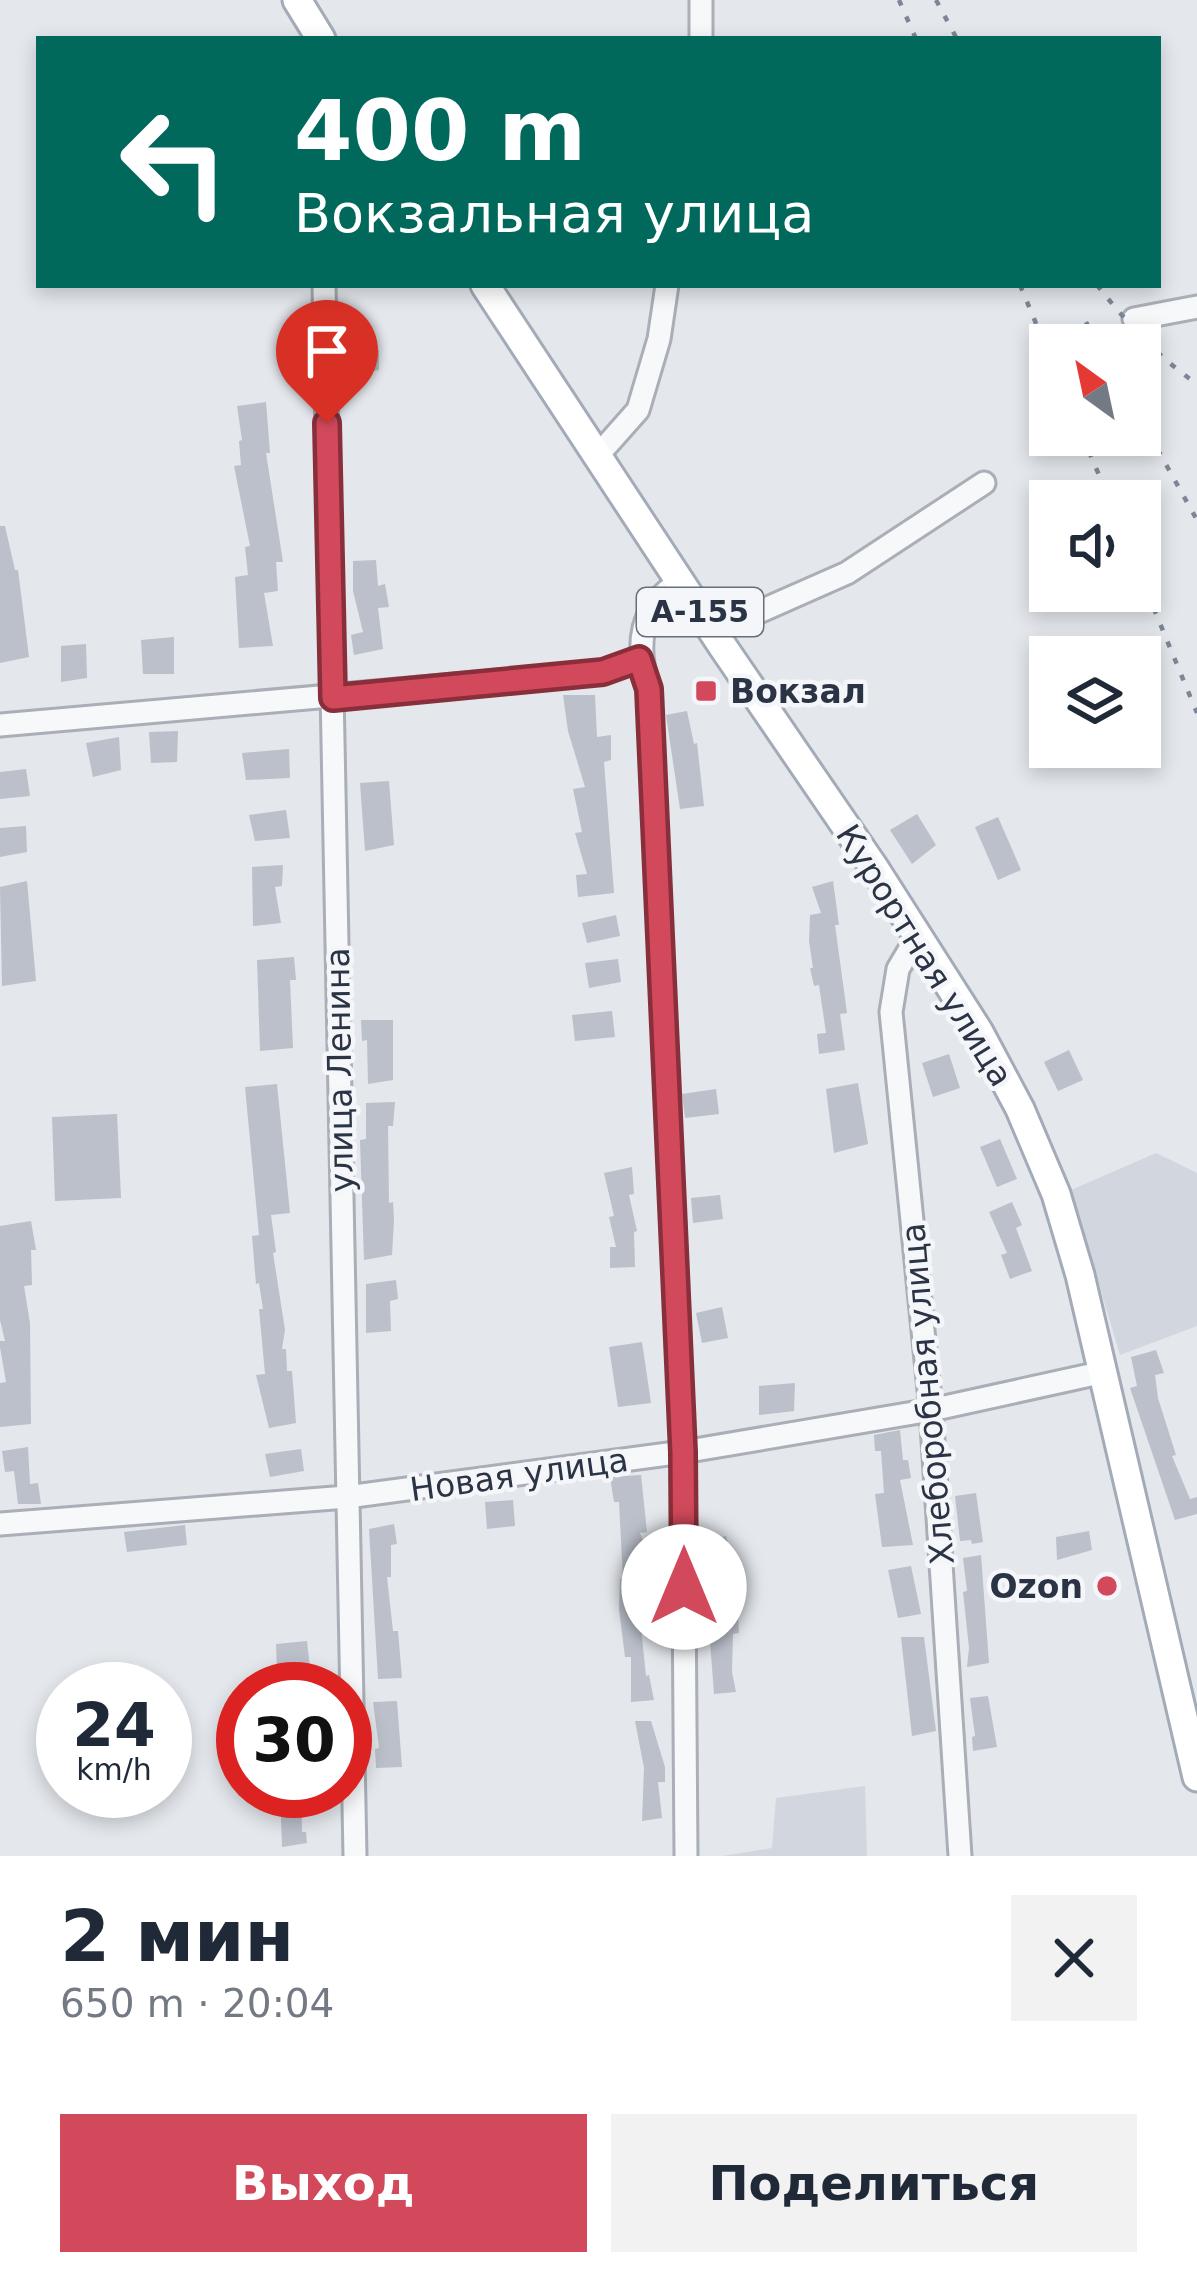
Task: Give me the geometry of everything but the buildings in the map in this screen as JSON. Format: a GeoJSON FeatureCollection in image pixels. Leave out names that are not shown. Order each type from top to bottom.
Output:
{"type":"FeatureCollection","features":[{"type":"Feature","properties":{"kind":"main road"},"geometry":{"type":"LineString","coordinates":[[297,0],[319,36]]}},
{"type":"Feature","properties":{"kind":"main road","name":"Курортная улица"},"geometry":{"type":"LineString","coordinates":[[487,288],[979,1032],[1029,1130],[1056,1194],[1104,1372],[1197,1777]]}},
{"type":"Feature","properties":{"kind":"street"},"geometry":{"type":"LineString","coordinates":[[700,36],[701,0]]}},
{"type":"Feature","properties":{"kind":"street","name":"улица Ленина"},"geometry":{"type":"LineString","coordinates":[[324,288],[355,1856]]}},
{"type":"Feature","properties":{"kind":"street"},"geometry":{"type":"LineString","coordinates":[[599,454],[638,410],[659,339],[667,288]]}},
{"type":"Feature","properties":{"kind":"street"},"geometry":{"type":"LineString","coordinates":[[1134,320],[1197,307]]}},
{"type":"Feature","properties":{"kind":"street"},"geometry":{"type":"LineString","coordinates":[[713,632],[847,573],[984,483]]}},
{"type":"Feature","properties":{"kind":"street"},"geometry":{"type":"LineString","coordinates":[[681,581],[660,593],[643,630],[639,659],[649,689],[683,1452],[686,1856]]}},
{"type":"Feature","properties":{"kind":"street"},"geometry":{"type":"LineString","coordinates":[[0,725],[603,672],[639,659]]}},
{"type":"Feature","properties":{"kind":"street","name":"Хлеборобная улица"},"geometry":{"type":"LineString","coordinates":[[917,937],[898,969],[891,1012],[931,1410],[960,1856]]}},
{"type":"Feature","properties":{"kind":"street","name":"Новая улица"},"geometry":{"type":"LineString","coordinates":[[0,1524],[347,1497],[683,1452],[931,1410],[1104,1372]]}},
{"type":"Feature","properties":{"kind":"shaded area"},"geometry":{"type":"Polygon","coordinates":[[[1156,1153],[1197,1173],[1197,1326],[1120,1355],[1071,1190],[1156,1153]]]}},
{"type":"Feature","properties":{"kind":"shaded area"},"geometry":{"type":"Polygon","coordinates":[[[865,1786],[867,1856],[723,1856],[772,1848],[776,1798],[865,1786]]]}},
{"type":"Feature","properties":{"kind":"railway"},"geometry":{"type":"LineString","coordinates":[[899,0],[915,36]]}},
{"type":"Feature","properties":{"kind":"railway"},"geometry":{"type":"LineString","coordinates":[[936,0],[955,36]]}},
{"type":"Feature","properties":{"kind":"railway"},"geometry":{"type":"LineString","coordinates":[[1021,288],[1036,324]]}},
{"type":"Feature","properties":{"kind":"railway"},"geometry":{"type":"LineString","coordinates":[[1099,288],[1143,338],[1197,384]]}},
{"type":"Feature","properties":{"kind":"railway"},"geometry":{"type":"LineString","coordinates":[[1091,456],[1101,480]]}},
{"type":"Feature","properties":{"kind":"railway"},"geometry":{"type":"LineString","coordinates":[[1161,456],[1197,520]]}},
{"type":"Feature","properties":{"kind":"railway"},"geometry":{"type":"LineString","coordinates":[[1155,612],[1197,713]]}},
{"type":"Feature","properties":{"kind":"place","name":"Вокзал"},"geometry":{"type":"Point","coordinates":[706,691]}},
{"type":"Feature","properties":{"kind":"place","name":"Ozon"},"geometry":{"type":"Point","coordinates":[1107,1586]}},
{"type":"Feature","properties":{"kind":"route"},"geometry":{"type":"LineString","coordinates":[[327,423],[333,698],[603,672],[639,659],[649,689],[683,1452],[684,1587]]}}]}
